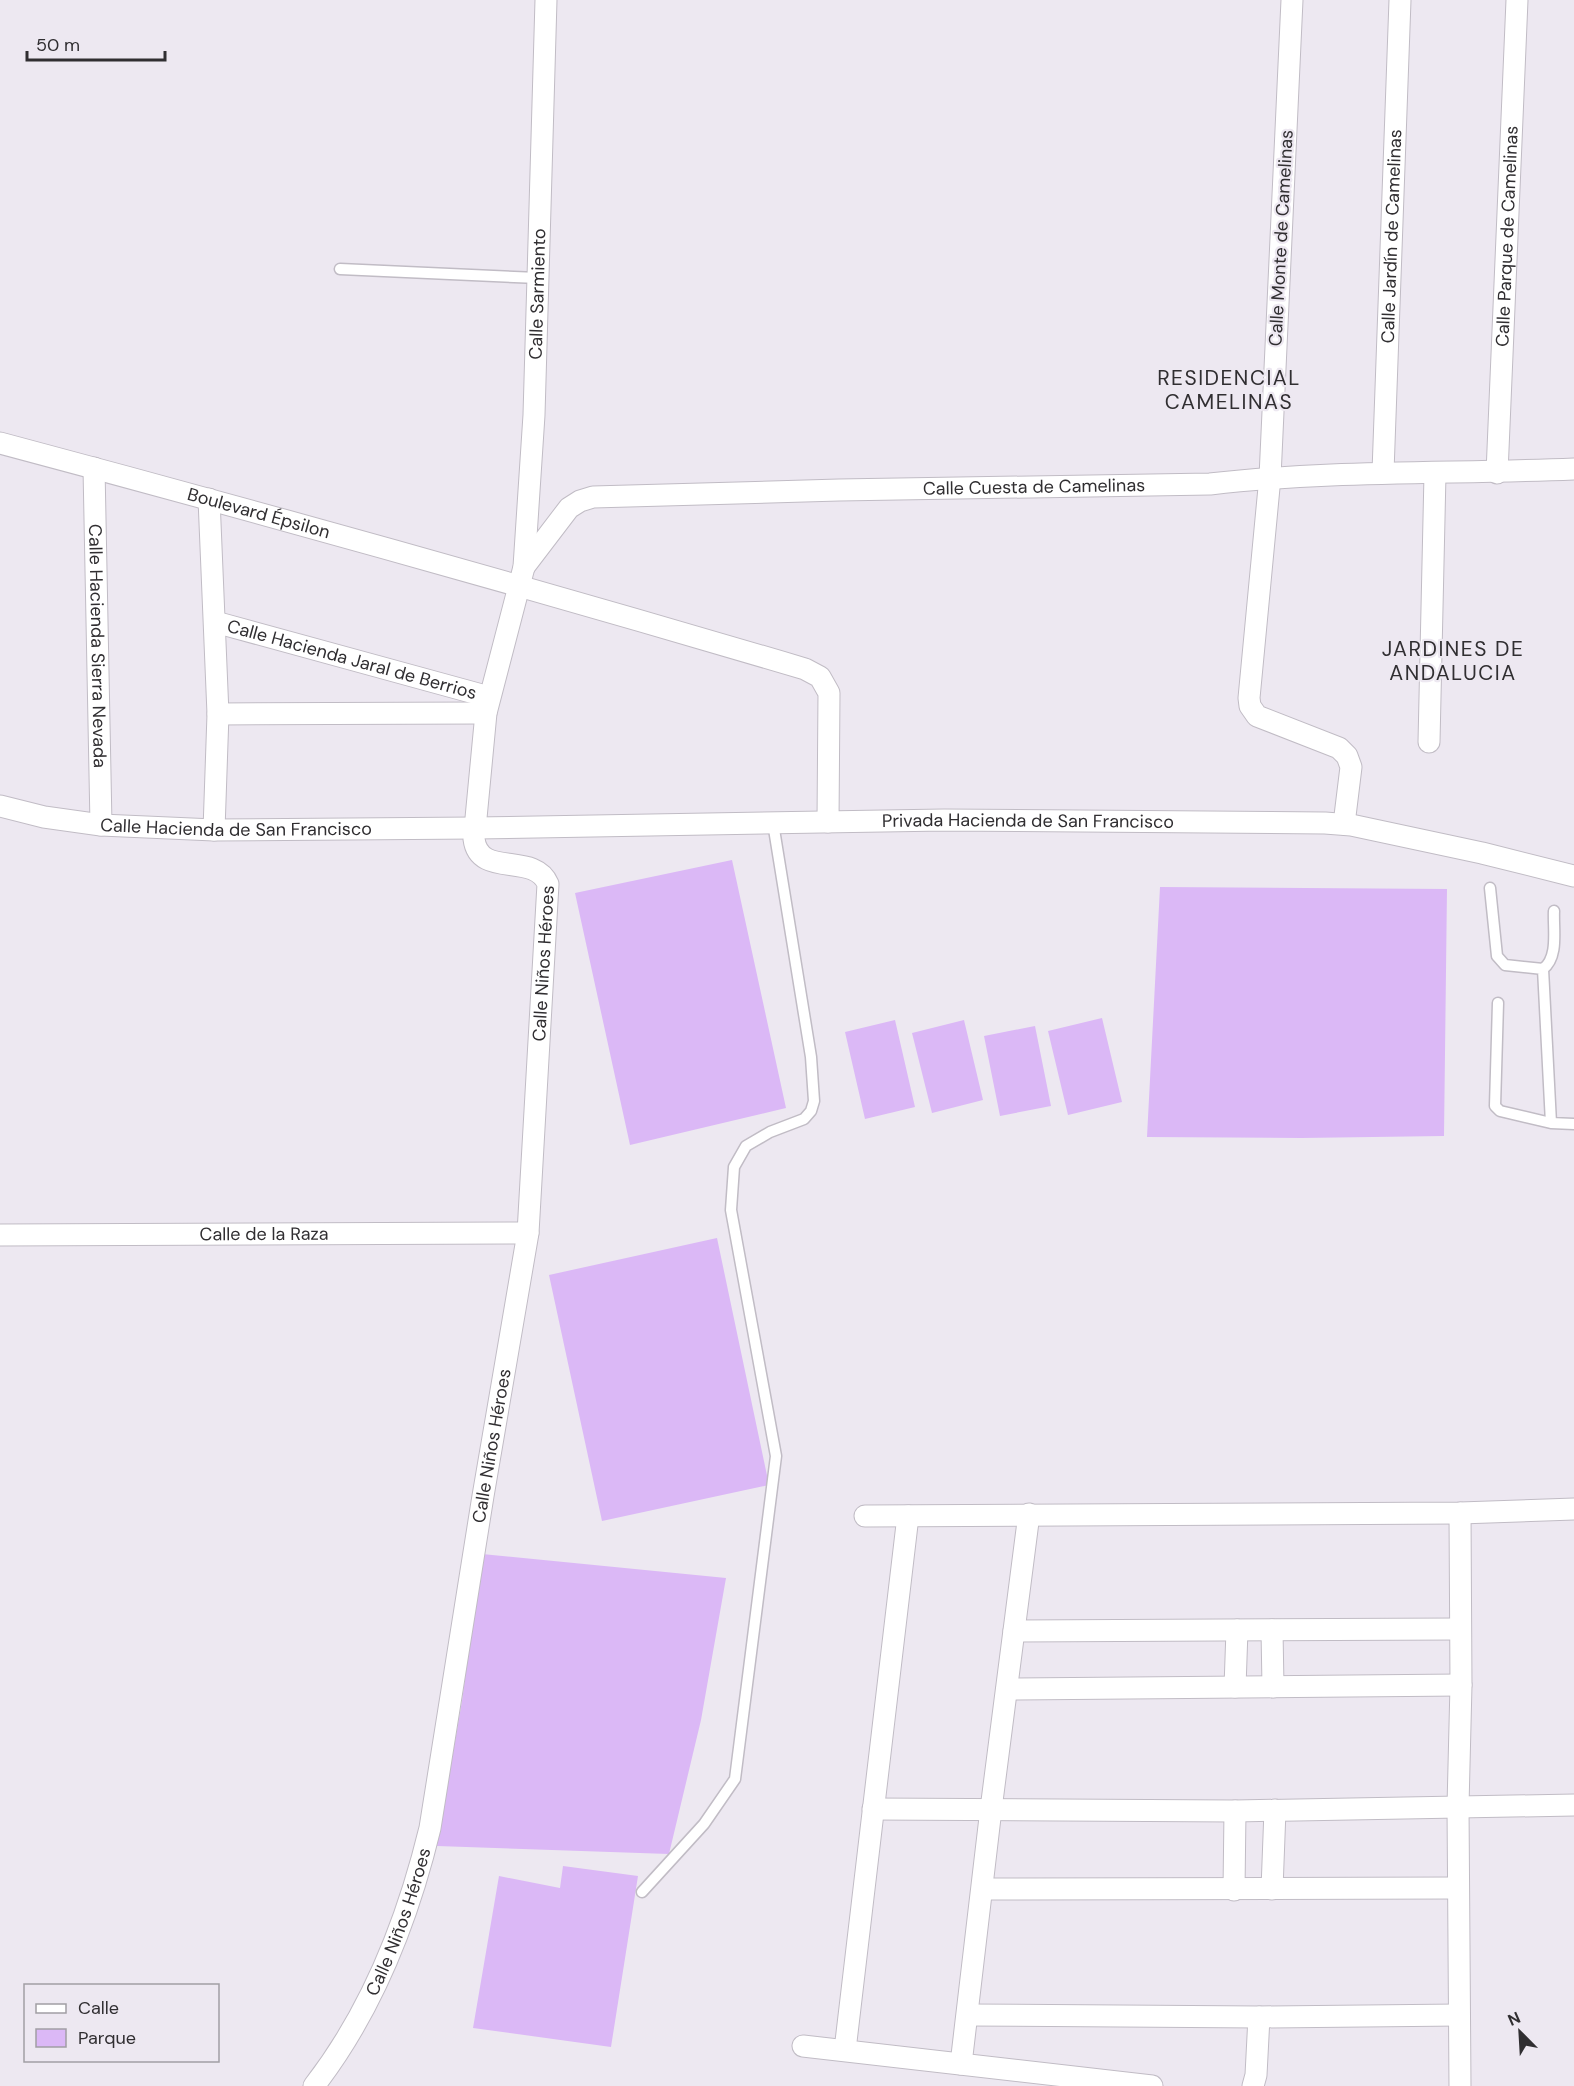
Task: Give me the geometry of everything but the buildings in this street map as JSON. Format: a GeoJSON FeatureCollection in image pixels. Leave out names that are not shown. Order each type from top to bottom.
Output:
{"type":"FeatureCollection","features":[{"type":"Feature","properties":{"kind":"street","name":"Calle Sarmiento"},"geometry":{"type":"LineString","coordinates":[[521,576],[534,414],[546,0]]}},
{"type":"Feature","properties":{"kind":"street","name":"Calle Monte de Camelinas"},"geometry":{"type":"LineString","coordinates":[[1292,0],[1270,477],[1250,706],[1257,716],[1339,748],[1347,756],[1351,767],[1344,824]]}},
{"type":"Feature","properties":{"kind":"street","name":"Calle Jardín de Camelinas"},"geometry":{"type":"LineString","coordinates":[[1383,472],[1400,0]]}},
{"type":"Feature","properties":{"kind":"street","name":"Calle Parque de Camelinas"},"geometry":{"type":"LineString","coordinates":[[1497,472],[1517,0]]}},
{"type":"Feature","properties":{"kind":"street","name":"Boulevard Épsilon"},"geometry":{"type":"LineString","coordinates":[[0,443],[209,499],[521,576],[805,669],[820,676],[829,693],[828,822]]}},
{"type":"Feature","properties":{"kind":"street","name":"Calle Hacienda Sierra Nevada"},"geometry":{"type":"LineString","coordinates":[[94,468],[101,825]]}},
{"type":"Feature","properties":{"kind":"street","name":"Calle Cuesta de Camelinas"},"geometry":{"type":"LineString","coordinates":[[521,576],[569,508],[593,497],[839,489],[1210,484],[1270,477],[1383,472],[1435,474],[1574,470]]}},
{"type":"Feature","properties":{"kind":"street"},"geometry":{"type":"LineString","coordinates":[[1429,742],[1435,474]]}},
{"type":"Feature","properties":{"kind":"street"},"geometry":{"type":"LineString","coordinates":[[209,499],[218,714],[214,830]]}},
{"type":"Feature","properties":{"kind":"street","name":"Calle Niños Héroes"},"geometry":{"type":"LineString","coordinates":[[314,2086],[332,2062],[365,2004],[401,1928],[418,1880],[430,1828],[528,1233],[548,884],[545,878],[532,868],[489,860],[481,856],[475,849],[474,839],[488,705],[521,576]]}},
{"type":"Feature","properties":{"kind":"street","name":"Calle Hacienda Jaral de Berrios"},"geometry":{"type":"LineString","coordinates":[[215,622],[488,705]]}},
{"type":"Feature","properties":{"kind":"street","name":"Calle Hacienda Jaral de Berrios"},"geometry":{"type":"LineString","coordinates":[[218,714],[488,705]]}},
{"type":"Feature","properties":{"kind":"street","name":"Calle Hacienda de San Francisco"},"geometry":{"type":"LineString","coordinates":[[0,806],[44,817],[101,825],[214,830],[476,828]]}},
{"type":"Feature","properties":{"kind":"street","name":"Privada Hacienda de San Francisco"},"geometry":{"type":"LineString","coordinates":[[476,828],[944,820],[1344,824],[1482,853],[1574,876]]}},
{"type":"Feature","properties":{"kind":"street","name":"Calle de la Raza"},"geometry":{"type":"LineString","coordinates":[[0,1235],[528,1233]]}},
{"type":"Feature","properties":{"kind":"street"},"geometry":{"type":"LineString","coordinates":[[866,1516],[1460,1513],[1574,1509]]}},
{"type":"Feature","properties":{"kind":"street"},"geometry":{"type":"LineString","coordinates":[[1460,1513],[1461,1685],[1458,1806],[1460,2086]]}},
{"type":"Feature","properties":{"kind":"street"},"geometry":{"type":"LineString","coordinates":[[961,2064],[1029,1514]]}},
{"type":"Feature","properties":{"kind":"street"},"geometry":{"type":"LineString","coordinates":[[845,2050],[908,1516]]}},
{"type":"Feature","properties":{"kind":"street"},"geometry":{"type":"LineString","coordinates":[[1014,1631],[1460,1629]]}},
{"type":"Feature","properties":{"kind":"street"},"geometry":{"type":"LineString","coordinates":[[1235,1687],[1237,1630]]}},
{"type":"Feature","properties":{"kind":"street"},"geometry":{"type":"LineString","coordinates":[[1272,1630],[1273,1687]]}},
{"type":"Feature","properties":{"kind":"street"},"geometry":{"type":"LineString","coordinates":[[1007,1689],[1461,1685]]}},
{"type":"Feature","properties":{"kind":"street"},"geometry":{"type":"LineString","coordinates":[[873,1809],[1235,1811],[1574,1805]]}},
{"type":"Feature","properties":{"kind":"street"},"geometry":{"type":"LineString","coordinates":[[1272,1889],[1275,1810]]}},
{"type":"Feature","properties":{"kind":"street"},"geometry":{"type":"LineString","coordinates":[[1234,1890],[1235,1811]]}},
{"type":"Feature","properties":{"kind":"street"},"geometry":{"type":"LineString","coordinates":[[983,1889],[1458,1888]]}},
{"type":"Feature","properties":{"kind":"street"},"geometry":{"type":"LineString","coordinates":[[968,2015],[1259,2017],[1459,2015]]}},
{"type":"Feature","properties":{"kind":"street"},"geometry":{"type":"LineString","coordinates":[[1257,2082],[1259,2017]]}},
{"type":"Feature","properties":{"kind":"street"},"geometry":{"type":"LineString","coordinates":[[803,2046],[1152,2086]]}},
{"type":"Feature","properties":{"kind":"lane"},"geometry":{"type":"LineString","coordinates":[[340,268],[538,278]]}},
{"type":"Feature","properties":{"kind":"lane"},"geometry":{"type":"LineString","coordinates":[[642,1892],[704,1824],[735,1779],[776,1456],[730,1210],[734,1167],[746,1146],[770,1132],[804,1119],[811,1111],[814,1101],[811,1058],[773,823]]}},
{"type":"Feature","properties":{"kind":"lane"},"geometry":{"type":"LineString","coordinates":[[1490,888],[1497,956],[1500,962],[1504,965],[1543,969]]}},
{"type":"Feature","properties":{"kind":"lane"},"geometry":{"type":"LineString","coordinates":[[1551,1123],[1543,969],[1553,958],[1554,911]]}},
{"type":"Feature","properties":{"kind":"lane"},"geometry":{"type":"LineString","coordinates":[[1498,1003],[1495,1106],[1500,1111],[1551,1123],[1574,1124]]}},
{"type":"Feature","properties":{"kind":"green space"},"geometry":{"type":"Polygon","coordinates":[[[732,860],[786,1108],[630,1145],[575,893],[732,860]]]}},
{"type":"Feature","properties":{"kind":"green space"},"geometry":{"type":"Polygon","coordinates":[[[1160,887],[1447,889],[1444,1136],[1147,1137],[1160,887]]]}},
{"type":"Feature","properties":{"kind":"green space"},"geometry":{"type":"Polygon","coordinates":[[[1102,1018],[1122,1102],[1068,1115],[1048,1031],[1102,1018]]]}},
{"type":"Feature","properties":{"kind":"green space"},"geometry":{"type":"Polygon","coordinates":[[[895,1020],[915,1107],[865,1119],[845,1032],[895,1020]]]}},
{"type":"Feature","properties":{"kind":"green space"},"geometry":{"type":"Polygon","coordinates":[[[964,1020],[983,1100],[932,1113],[912,1033],[964,1020]]]}},
{"type":"Feature","properties":{"kind":"green space"},"geometry":{"type":"Polygon","coordinates":[[[1035,1026],[1051,1106],[1000,1116],[984,1036],[1035,1026]]]}},
{"type":"Feature","properties":{"kind":"green space"},"geometry":{"type":"Polygon","coordinates":[[[717,1238],[769,1485],[602,1521],[549,1275],[717,1238]]]}},
{"type":"Feature","properties":{"kind":"green space"},"geometry":{"type":"Polygon","coordinates":[[[482,1554],[726,1578],[701,1720],[669,1854],[437,1846],[462,1701],[482,1554]]]}},
{"type":"Feature","properties":{"kind":"green space"},"geometry":{"type":"Polygon","coordinates":[[[563,1866],[638,1876],[611,2047],[473,2028],[499,1876],[560,1888],[563,1866]]]}},
{"type":"Feature","properties":{"kind":"district","name":"RESIDENCIAL CAMELINAS"},"geometry":{"type":"Point","coordinates":[1229,390]}},
{"type":"Feature","properties":{"kind":"district","name":"JARDINES DE ANDALUCIA"},"geometry":{"type":"Point","coordinates":[1453,661]}}]}
